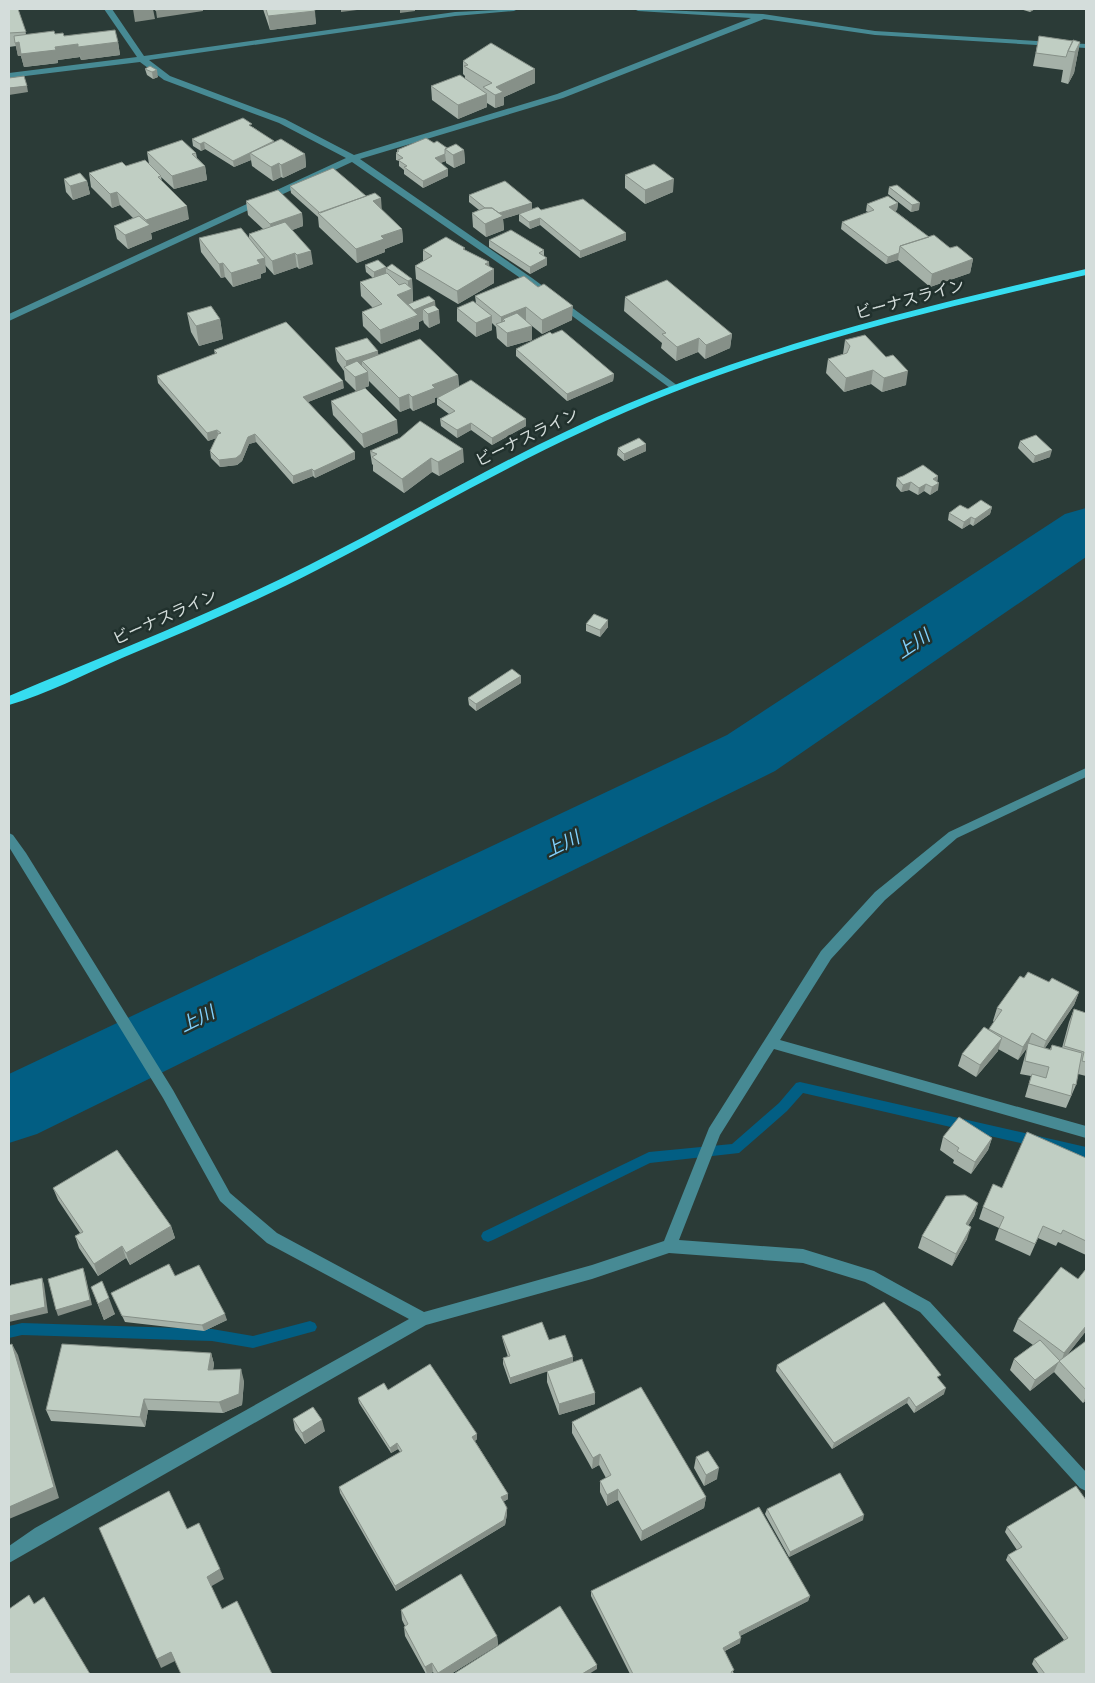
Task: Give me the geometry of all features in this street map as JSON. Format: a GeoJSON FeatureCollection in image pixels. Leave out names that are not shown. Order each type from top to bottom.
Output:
{"type":"FeatureCollection","features":[{"type":"Feature","properties":{"kind":"main road","name":"ビーナスライン"},"geometry":{"type":"LineString","coordinates":[[9,701],[157,639],[312,568],[556,438],[674,388],[737,366],[867,327],[1086,272]]}},
{"type":"Feature","properties":{"kind":"street"},"geometry":{"type":"LineString","coordinates":[[108,9],[142,59],[167,78],[282,121],[353,158],[529,280],[674,388]]}},
{"type":"Feature","properties":{"kind":"street"},"geometry":{"type":"LineString","coordinates":[[9,76],[455,14],[514,9]]}},
{"type":"Feature","properties":{"kind":"street"},"geometry":{"type":"LineString","coordinates":[[638,9],[762,16],[875,33],[1086,46]]}},
{"type":"Feature","properties":{"kind":"street"},"geometry":{"type":"LineString","coordinates":[[9,318],[353,158],[560,96],[762,16]]}},
{"type":"Feature","properties":{"kind":"street"},"geometry":{"type":"LineString","coordinates":[[669,1246],[714,1132],[772,1043],[826,954],[880,896],[953,835],[1086,772]]}},
{"type":"Feature","properties":{"kind":"street"},"geometry":{"type":"LineString","coordinates":[[9,838],[168,1094],[225,1197],[272,1238],[423,1319]]}},
{"type":"Feature","properties":{"kind":"street"},"geometry":{"type":"LineString","coordinates":[[772,1043],[1086,1132]]}},
{"type":"Feature","properties":{"kind":"street"},"geometry":{"type":"LineString","coordinates":[[9,1555],[41,1534],[423,1319],[592,1272],[669,1246],[803,1256],[869,1276],[925,1308],[1086,1483]]}},
{"type":"Feature","properties":{"kind":"building"},"geometry":{"type":"Polygon","coordinates":[[[9,9],[18,9],[26,32],[9,33],[9,9]]]}},
{"type":"Feature","properties":{"kind":"building"},"geometry":{"type":"Polygon","coordinates":[[[155,9],[173,9],[156,11],[155,9]]]}},
{"type":"Feature","properties":{"kind":"building"},"geometry":{"type":"Polygon","coordinates":[[[266,9],[314,9],[315,11],[268,16],[266,9]]]}},
{"type":"Feature","properties":{"kind":"building"},"geometry":{"type":"Polygon","coordinates":[[[115,30],[118,42],[78,47],[78,44],[55,47],[56,50],[21,54],[19,42],[15,43],[14,36],[54,31],[55,34],[63,33],[64,36],[115,30]]]}},
{"type":"Feature","properties":{"kind":"building"},"geometry":{"type":"Polygon","coordinates":[[[1039,36],[1073,41],[1066,57],[1036,53],[1039,36]]]}},
{"type":"Feature","properties":{"kind":"building"},"geometry":{"type":"Polygon","coordinates":[[[1073,40],[1080,42],[1075,52],[1068,51],[1073,40]]]}},
{"type":"Feature","properties":{"kind":"building"},"geometry":{"type":"Polygon","coordinates":[[[491,43],[535,69],[496,87],[503,92],[495,95],[483,87],[492,83],[464,66],[468,65],[463,61],[491,43]]]}},
{"type":"Feature","properties":{"kind":"building"},"geometry":{"type":"Polygon","coordinates":[[[150,66],[157,70],[152,72],[145,69],[150,66]]]}},
{"type":"Feature","properties":{"kind":"building"},"geometry":{"type":"Polygon","coordinates":[[[460,75],[487,94],[458,105],[431,86],[460,75]]]}},
{"type":"Feature","properties":{"kind":"building"},"geometry":{"type":"Polygon","coordinates":[[[24,76],[27,86],[9,88],[9,78],[24,76]]]}},
{"type":"Feature","properties":{"kind":"building"},"geometry":{"type":"Polygon","coordinates":[[[243,118],[252,124],[249,125],[274,141],[233,161],[204,142],[200,144],[192,139],[243,118]]]}},
{"type":"Feature","properties":{"kind":"building"},"geometry":{"type":"Polygon","coordinates":[[[426,138],[434,143],[437,141],[447,148],[445,149],[445,154],[435,158],[448,169],[423,181],[404,167],[407,166],[398,160],[403,158],[396,153],[399,151],[397,150],[426,138]]]}},
{"type":"Feature","properties":{"kind":"building"},"geometry":{"type":"Polygon","coordinates":[[[281,139],[305,154],[281,165],[279,163],[271,167],[250,153],[281,139]]]}},
{"type":"Feature","properties":{"kind":"building"},"geometry":{"type":"Polygon","coordinates":[[[182,140],[196,153],[192,154],[205,166],[172,176],[147,152],[182,140]]]}},
{"type":"Feature","properties":{"kind":"building"},"geometry":{"type":"Polygon","coordinates":[[[456,144],[464,150],[453,155],[445,149],[456,144]]]}},
{"type":"Feature","properties":{"kind":"building"},"geometry":{"type":"Polygon","coordinates":[[[145,160],[161,176],[158,177],[187,206],[146,220],[117,192],[110,194],[89,173],[122,162],[126,166],[145,160]]]}},
{"type":"Feature","properties":{"kind":"building"},"geometry":{"type":"Polygon","coordinates":[[[654,164],[674,179],[645,190],[625,175],[654,164]]]}},
{"type":"Feature","properties":{"kind":"building"},"geometry":{"type":"Polygon","coordinates":[[[333,168],[366,196],[320,213],[290,186],[333,168]]]}},
{"type":"Feature","properties":{"kind":"building"},"geometry":{"type":"Polygon","coordinates":[[[80,173],[87,181],[70,186],[64,179],[80,173]]]}},
{"type":"Feature","properties":{"kind":"building"},"geometry":{"type":"Polygon","coordinates":[[[505,181],[532,203],[499,213],[492,208],[485,208],[469,195],[505,181]]]}},
{"type":"Feature","properties":{"kind":"building"},"geometry":{"type":"Polygon","coordinates":[[[897,185],[920,203],[912,205],[889,187],[897,185]]]}},
{"type":"Feature","properties":{"kind":"building"},"geometry":{"type":"Polygon","coordinates":[[[278,190],[302,213],[270,224],[246,201],[278,190]]]}},
{"type":"Feature","properties":{"kind":"building"},"geometry":{"type":"Polygon","coordinates":[[[375,193],[381,198],[373,201],[402,229],[381,236],[384,239],[356,249],[318,213],[375,193]]]}},
{"type":"Feature","properties":{"kind":"building"},"geometry":{"type":"Polygon","coordinates":[[[888,196],[898,203],[889,207],[929,237],[900,246],[899,253],[888,257],[842,222],[874,210],[867,204],[888,196]]]}},
{"type":"Feature","properties":{"kind":"building"},"geometry":{"type":"Polygon","coordinates":[[[583,199],[626,233],[580,251],[540,218],[529,222],[519,214],[538,207],[541,210],[583,199]]]}},
{"type":"Feature","properties":{"kind":"building"},"geometry":{"type":"Polygon","coordinates":[[[485,208],[492,208],[503,216],[485,224],[472,213],[485,208]]]}},
{"type":"Feature","properties":{"kind":"building"},"geometry":{"type":"Polygon","coordinates":[[[139,216],[150,225],[125,235],[114,226],[139,216]]]}},
{"type":"Feature","properties":{"kind":"building"},"geometry":{"type":"Polygon","coordinates":[[[285,222],[311,251],[297,255],[295,253],[272,261],[249,234],[285,222]]]}},
{"type":"Feature","properties":{"kind":"building"},"geometry":{"type":"Polygon","coordinates":[[[241,228],[265,258],[257,260],[260,264],[231,273],[223,263],[219,264],[199,238],[241,228]]]}},
{"type":"Feature","properties":{"kind":"building"},"geometry":{"type":"Polygon","coordinates":[[[511,230],[544,250],[539,253],[547,258],[530,267],[489,240],[511,230]]]}},
{"type":"Feature","properties":{"kind":"building"},"geometry":{"type":"Polygon","coordinates":[[[934,235],[950,248],[957,246],[973,259],[932,274],[900,246],[934,235]]]}},
{"type":"Feature","properties":{"kind":"building"},"geometry":{"type":"Polygon","coordinates":[[[446,237],[465,248],[463,249],[489,262],[485,264],[494,269],[457,291],[415,266],[432,256],[423,250],[446,237]]]}},
{"type":"Feature","properties":{"kind":"building"},"geometry":{"type":"Polygon","coordinates":[[[378,260],[386,267],[374,272],[365,265],[378,260]]]}},
{"type":"Feature","properties":{"kind":"building"},"geometry":{"type":"Polygon","coordinates":[[[392,264],[412,279],[408,281],[386,268],[392,264]]]}},
{"type":"Feature","properties":{"kind":"building"},"geometry":{"type":"Polygon","coordinates":[[[387,273],[399,285],[405,283],[412,289],[397,295],[418,315],[380,330],[362,312],[382,304],[360,282],[387,273]]]}},
{"type":"Feature","properties":{"kind":"building"},"geometry":{"type":"Polygon","coordinates":[[[524,276],[538,287],[544,284],[573,306],[542,320],[526,307],[501,317],[475,296],[524,276]]]}},
{"type":"Feature","properties":{"kind":"building"},"geometry":{"type":"Polygon","coordinates":[[[667,280],[732,334],[706,345],[699,338],[677,347],[662,334],[666,333],[625,297],[667,280]]]}},
{"type":"Feature","properties":{"kind":"building"},"geometry":{"type":"Polygon","coordinates":[[[429,296],[435,301],[414,310],[408,304],[429,296]]]}},
{"type":"Feature","properties":{"kind":"building"},"geometry":{"type":"Polygon","coordinates":[[[473,301],[492,316],[476,323],[457,308],[473,301]]]}},
{"type":"Feature","properties":{"kind":"building"},"geometry":{"type":"Polygon","coordinates":[[[434,305],[439,310],[428,314],[423,309],[434,305]]]}},
{"type":"Feature","properties":{"kind":"building"},"geometry":{"type":"Polygon","coordinates":[[[211,306],[220,319],[196,326],[187,313],[211,306]]]}},
{"type":"Feature","properties":{"kind":"building"},"geometry":{"type":"Polygon","coordinates":[[[517,313],[532,326],[507,333],[496,324],[505,321],[503,319],[517,313]]]}},
{"type":"Feature","properties":{"kind":"building"},"geometry":{"type":"Polygon","coordinates":[[[286,322],[343,381],[303,397],[355,452],[314,471],[312,469],[293,476],[255,434],[248,437],[241,454],[236,458],[219,460],[210,451],[218,434],[221,433],[217,430],[207,433],[157,376],[217,353],[214,350],[286,322]]]}},
{"type":"Feature","properties":{"kind":"building"},"geometry":{"type":"Polygon","coordinates":[[[562,330],[614,374],[567,394],[516,349],[550,332],[552,334],[562,330]]]}},
{"type":"Feature","properties":{"kind":"building"},"geometry":{"type":"Polygon","coordinates":[[[865,335],[886,357],[893,355],[908,371],[884,378],[873,370],[846,378],[828,359],[847,353],[850,346],[845,340],[865,335]]]}},
{"type":"Feature","properties":{"kind":"building"},"geometry":{"type":"Polygon","coordinates":[[[367,338],[378,351],[346,361],[335,348],[367,338]]]}},
{"type":"Feature","properties":{"kind":"building"},"geometry":{"type":"Polygon","coordinates":[[[420,339],[458,375],[432,385],[435,388],[412,397],[409,394],[399,398],[362,361],[420,339]]]}},
{"type":"Feature","properties":{"kind":"building"},"geometry":{"type":"Polygon","coordinates":[[[357,361],[368,372],[355,377],[344,367],[357,361]]]}},
{"type":"Feature","properties":{"kind":"building"},"geometry":{"type":"Polygon","coordinates":[[[471,380],[526,419],[492,438],[471,423],[457,430],[440,419],[455,411],[437,398],[471,380]]]}},
{"type":"Feature","properties":{"kind":"building"},"geometry":{"type":"Polygon","coordinates":[[[365,388],[397,420],[362,434],[331,401],[365,388]]]}},
{"type":"Feature","properties":{"kind":"building"},"geometry":{"type":"Polygon","coordinates":[[[420,421],[463,449],[438,462],[431,458],[402,479],[372,457],[377,454],[370,451],[400,438],[420,421]]]}},
{"type":"Feature","properties":{"kind":"building"},"geometry":{"type":"Polygon","coordinates":[[[1036,435],[1052,450],[1035,456],[1020,441],[1036,435]]]}},
{"type":"Feature","properties":{"kind":"building"},"geometry":{"type":"Polygon","coordinates":[[[639,438],[646,444],[624,454],[618,448],[639,438]]]}},
{"type":"Feature","properties":{"kind":"building"},"geometry":{"type":"Polygon","coordinates":[[[923,465],[938,476],[933,479],[939,483],[932,487],[926,484],[919,488],[911,482],[903,485],[897,478],[903,476],[923,465]]]}},
{"type":"Feature","properties":{"kind":"building"},"geometry":{"type":"Polygon","coordinates":[[[981,500],[992,507],[975,519],[971,517],[964,522],[949,513],[960,505],[968,509],[981,500]]]}},
{"type":"Feature","properties":{"kind":"building"},"geometry":{"type":"Polygon","coordinates":[[[594,614],[608,620],[600,630],[586,624],[594,614]]]}},
{"type":"Feature","properties":{"kind":"building"},"geometry":{"type":"Polygon","coordinates":[[[512,669],[521,676],[476,704],[468,698],[512,669]]]}},
{"type":"Feature","properties":{"kind":"building"},"geometry":{"type":"Polygon","coordinates":[[[1028,972],[1049,982],[1052,978],[1079,992],[1046,1041],[1032,1033],[1023,1047],[989,1029],[1002,1010],[997,1008],[1020,976],[1024,978],[1028,972]]]}},
{"type":"Feature","properties":{"kind":"building"},"geometry":{"type":"Polygon","coordinates":[[[1074,1009],[1086,1013],[1086,1062],[1082,1061],[1084,1052],[1064,1046],[1074,1009]]]}},
{"type":"Feature","properties":{"kind":"building"},"geometry":{"type":"Polygon","coordinates":[[[984,1027],[1002,1038],[980,1065],[962,1054],[984,1027]]]}},
{"type":"Feature","properties":{"kind":"building"},"geometry":{"type":"Polygon","coordinates":[[[1028,1043],[1051,1050],[1052,1045],[1082,1053],[1076,1085],[1073,1084],[1071,1096],[1029,1084],[1032,1074],[1046,1078],[1049,1067],[1025,1061],[1028,1043]]]}},
{"type":"Feature","properties":{"kind":"building"},"geometry":{"type":"Polygon","coordinates":[[[959,1117],[992,1138],[975,1162],[957,1151],[959,1148],[943,1137],[959,1117]]]}},
{"type":"Feature","properties":{"kind":"building"},"geometry":{"type":"Polygon","coordinates":[[[1027,1132],[1086,1158],[1086,1241],[1063,1230],[1061,1234],[1043,1226],[1035,1244],[999,1228],[1004,1217],[983,1207],[993,1184],[1002,1188],[1027,1132]]]}},
{"type":"Feature","properties":{"kind":"building"},"geometry":{"type":"Polygon","coordinates":[[[117,1150],[171,1226],[126,1253],[122,1246],[94,1264],[75,1236],[83,1232],[53,1188],[117,1150]]]}},
{"type":"Feature","properties":{"kind":"building"},"geometry":{"type":"Polygon","coordinates":[[[965,1195],[978,1203],[966,1224],[971,1227],[956,1254],[922,1236],[946,1196],[965,1195]]]}},
{"type":"Feature","properties":{"kind":"building"},"geometry":{"type":"Polygon","coordinates":[[[169,1264],[175,1276],[199,1265],[225,1314],[202,1325],[122,1316],[111,1293],[169,1264]]]}},
{"type":"Feature","properties":{"kind":"building"},"geometry":{"type":"Polygon","coordinates":[[[1061,1267],[1078,1279],[1086,1269],[1086,1326],[1064,1353],[1018,1319],[1061,1267]]]}},
{"type":"Feature","properties":{"kind":"building"},"geometry":{"type":"Polygon","coordinates":[[[83,1268],[90,1300],[56,1310],[48,1279],[83,1268]]]}},
{"type":"Feature","properties":{"kind":"building"},"geometry":{"type":"Polygon","coordinates":[[[42,1278],[45,1307],[9,1316],[9,1287],[42,1278]]]}},
{"type":"Feature","properties":{"kind":"building"},"geometry":{"type":"Polygon","coordinates":[[[102,1281],[109,1298],[98,1304],[91,1287],[102,1281]]]}},
{"type":"Feature","properties":{"kind":"building"},"geometry":{"type":"Polygon","coordinates":[[[884,1302],[941,1375],[937,1377],[946,1388],[916,1407],[909,1397],[834,1443],[777,1365],[884,1302]]]}},
{"type":"Feature","properties":{"kind":"building"},"geometry":{"type":"Polygon","coordinates":[[[542,1322],[549,1340],[565,1335],[573,1357],[510,1378],[503,1358],[510,1356],[502,1336],[542,1322]]]}},
{"type":"Feature","properties":{"kind":"building"},"geometry":{"type":"Polygon","coordinates":[[[1040,1340],[1060,1361],[1035,1380],[1014,1359],[1040,1340]]]}},
{"type":"Feature","properties":{"kind":"building"},"geometry":{"type":"Polygon","coordinates":[[[1086,1341],[1086,1390],[1059,1361],[1086,1341]]]}},
{"type":"Feature","properties":{"kind":"building"},"geometry":{"type":"Polygon","coordinates":[[[12,1344],[54,1487],[9,1507],[9,1345],[12,1344]]]}},
{"type":"Feature","properties":{"kind":"building"},"geometry":{"type":"Polygon","coordinates":[[[62,1344],[211,1353],[208,1370],[241,1369],[239,1394],[219,1402],[144,1399],[140,1417],[46,1410],[62,1344]]]}},
{"type":"Feature","properties":{"kind":"building"},"geometry":{"type":"Polygon","coordinates":[[[582,1359],[595,1393],[559,1404],[547,1371],[582,1359]]]}},
{"type":"Feature","properties":{"kind":"building"},"geometry":{"type":"Polygon","coordinates":[[[430,1364],[477,1434],[472,1437],[508,1494],[501,1497],[507,1508],[504,1520],[395,1586],[339,1487],[402,1451],[397,1443],[390,1448],[358,1398],[384,1383],[388,1390],[430,1364]]]}},
{"type":"Feature","properties":{"kind":"building"},"geometry":{"type":"Polygon","coordinates":[[[641,1387],[706,1497],[642,1531],[618,1489],[607,1495],[600,1481],[611,1475],[600,1454],[593,1458],[572,1422],[641,1387]]]}},
{"type":"Feature","properties":{"kind":"building"},"geometry":{"type":"Polygon","coordinates":[[[313,1407],[322,1420],[302,1433],[293,1419],[313,1407]]]}},
{"type":"Feature","properties":{"kind":"building"},"geometry":{"type":"Polygon","coordinates":[[[708,1451],[719,1468],[706,1475],[696,1457],[708,1451]]]}},
{"type":"Feature","properties":{"kind":"building"},"geometry":{"type":"Polygon","coordinates":[[[840,1473],[864,1515],[790,1552],[767,1509],[840,1473]]]}},
{"type":"Feature","properties":{"kind":"building"},"geometry":{"type":"Polygon","coordinates":[[[1076,1486],[1086,1500],[1086,1674],[1045,1674],[1034,1659],[1068,1638],[1008,1555],[1022,1547],[1007,1527],[1076,1486]]]}},
{"type":"Feature","properties":{"kind":"building"},"geometry":{"type":"Polygon","coordinates":[[[169,1491],[187,1529],[199,1523],[220,1569],[207,1577],[222,1609],[237,1601],[272,1674],[181,1674],[171,1652],[157,1659],[99,1528],[169,1491]]]}},
{"type":"Feature","properties":{"kind":"building"},"geometry":{"type":"Polygon","coordinates":[[[759,1507],[810,1596],[739,1632],[741,1638],[723,1648],[734,1670],[731,1672],[732,1674],[633,1674],[591,1591],[759,1507]]]}},
{"type":"Feature","properties":{"kind":"building"},"geometry":{"type":"Polygon","coordinates":[[[461,1574],[497,1636],[438,1673],[432,1663],[425,1667],[404,1627],[408,1624],[401,1610],[461,1574]]]}},
{"type":"Feature","properties":{"kind":"building"},"geometry":{"type":"Polygon","coordinates":[[[29,1595],[34,1604],[44,1597],[90,1674],[9,1674],[9,1609],[29,1595]]]}},
{"type":"Feature","properties":{"kind":"building"},"geometry":{"type":"Polygon","coordinates":[[[560,1606],[597,1665],[582,1674],[455,1673],[560,1606]]]}},
{"type":"Feature","properties":{"kind":"waterway","name":"上川"},"geometry":{"type":"LineString","coordinates":[[9,1110],[751,753],[1086,528]]}},
{"type":"Feature","properties":{"kind":"waterway"},"geometry":{"type":"LineString","coordinates":[[488,1236],[649,1158],[735,1149],[783,1107],[800,1087],[1086,1153]]}},
{"type":"Feature","properties":{"kind":"waterway"},"geometry":{"type":"LineString","coordinates":[[9,1332],[22,1329],[212,1335],[253,1342],[310,1327]]}}]}
